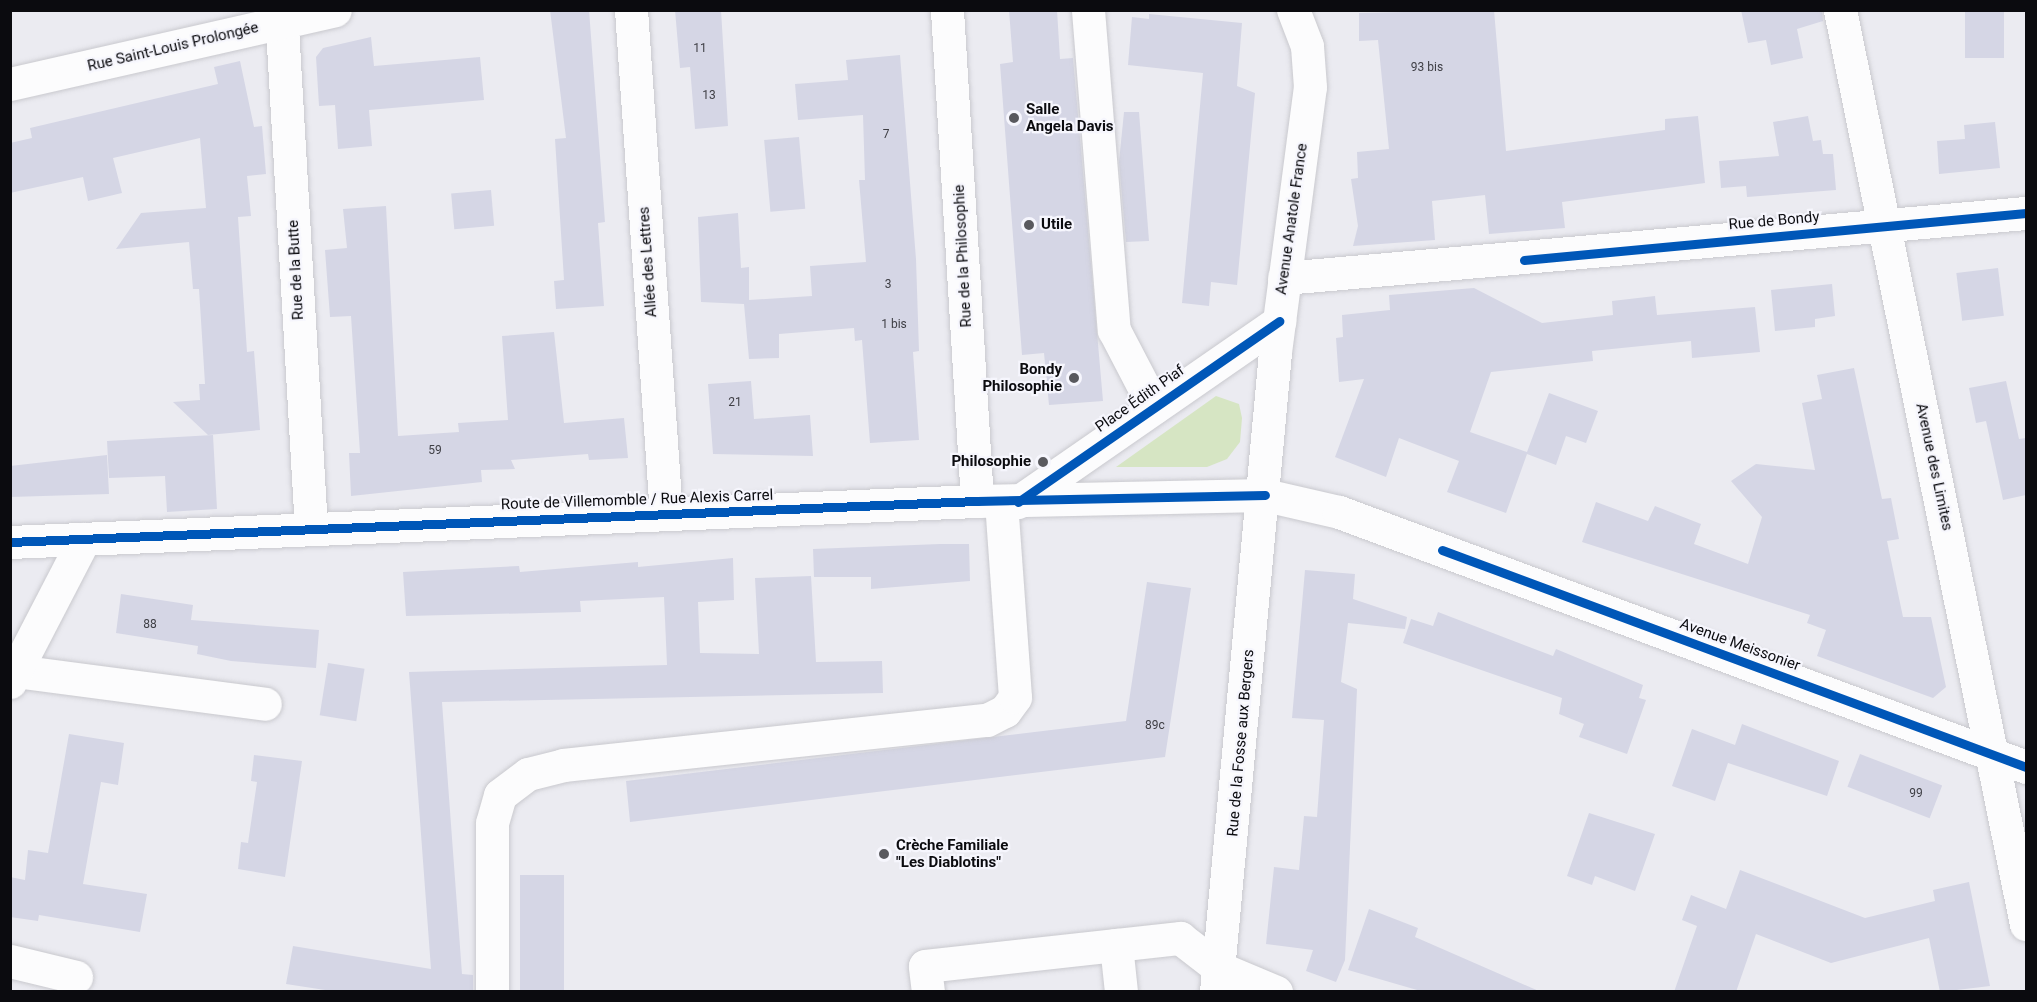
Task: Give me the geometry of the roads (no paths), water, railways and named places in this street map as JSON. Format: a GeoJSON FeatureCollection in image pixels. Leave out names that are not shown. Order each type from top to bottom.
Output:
{"type":"FeatureCollection","features":[{"type":"Feature","properties":{"kind":"street","name":"Rue Saint-Louis Prolongée"},"geometry":{"type":"LineString","coordinates":[[10,84],[282,16],[335,10]]}},
{"type":"Feature","properties":{"kind":"street","name":"Allée des Lettres"},"geometry":{"type":"LineString","coordinates":[[631,10],[666,514]]}},
{"type":"Feature","properties":{"kind":"street","name":"Rue de la Philosophie"},"geometry":{"type":"LineString","coordinates":[[492,992],[492,823],[500,795],[528,774],[563,765],[987,720],[1005,711],[1015,697],[999,501],[947,10]]}},
{"type":"Feature","properties":{"kind":"street"},"geometry":{"type":"LineString","coordinates":[[1088,10],[1114,330],[1154,407]]}},
{"type":"Feature","properties":{"kind":"street","name":"Avenue Anatole France"},"geometry":{"type":"LineString","coordinates":[[1293,10],[1307,46],[1310,87]]}},
{"type":"Feature","properties":{"kind":"street","name":"Avenue Anatole France"},"geometry":{"type":"LineString","coordinates":[[1265,495],[1279,321],[1321,10]]}},
{"type":"Feature","properties":{"kind":"street","name":"Avenue des Limites"},"geometry":{"type":"LineString","coordinates":[[1840,10],[1994,755],[2026,924]]}},
{"type":"Feature","properties":{"kind":"street","name":"Rue de la Butte"},"geometry":{"type":"LineString","coordinates":[[282,16],[311,529]]}},
{"type":"Feature","properties":{"kind":"street","name":"Rue de Bondy"},"geometry":{"type":"LineString","coordinates":[[1284,278],[2026,213]]}},
{"type":"Feature","properties":{"kind":"street","name":"Place Édith Piaf"},"geometry":{"type":"LineString","coordinates":[[999,501],[1154,407],[1279,321]]}},
{"type":"Feature","properties":{"kind":"street","name":"Route de Villemomble / Rue Alexis Carrel"},"geometry":{"type":"LineString","coordinates":[[10,542],[999,501],[1265,495]]}},
{"type":"Feature","properties":{"kind":"street","name":"Avenue Meissonier"},"geometry":{"type":"LineString","coordinates":[[1265,495],[1339,512],[2026,767]]}},
{"type":"Feature","properties":{"kind":"street","name":"Rue de la Fosse aux Bergers"},"geometry":{"type":"LineString","coordinates":[[1217,980],[1265,495]]}},
{"type":"Feature","properties":{"kind":"street"},"geometry":{"type":"LineString","coordinates":[[84,539],[13,677],[265,704]]}},
{"type":"Feature","properties":{"kind":"street"},"geometry":{"type":"LineString","coordinates":[[928,992],[925,966],[1180,938],[1217,980],[1276,992]]}},
{"type":"Feature","properties":{"kind":"street"},"geometry":{"type":"LineString","coordinates":[[1116,945],[1121,992]]}},
{"type":"Feature","properties":{"kind":"street"},"geometry":{"type":"LineString","coordinates":[[10,961],[76,977]]}},
{"type":"Feature","properties":{"kind":"place","name":"Salle Angela Davis"},"geometry":{"type":"Point","coordinates":[1014,118]}},
{"type":"Feature","properties":{"kind":"place","name":"Utile"},"geometry":{"type":"Point","coordinates":[1029,225]}},
{"type":"Feature","properties":{"kind":"place","name":"Bondy Philosophie"},"geometry":{"type":"Point","coordinates":[1074,378]}},
{"type":"Feature","properties":{"kind":"place","name":"Philosophie"},"geometry":{"type":"Point","coordinates":[1043,462]}},
{"type":"Feature","properties":{"kind":"place","name":"Crèche Familiale \"Les Diablotins\""},"geometry":{"type":"Point","coordinates":[884,854]}}]}
